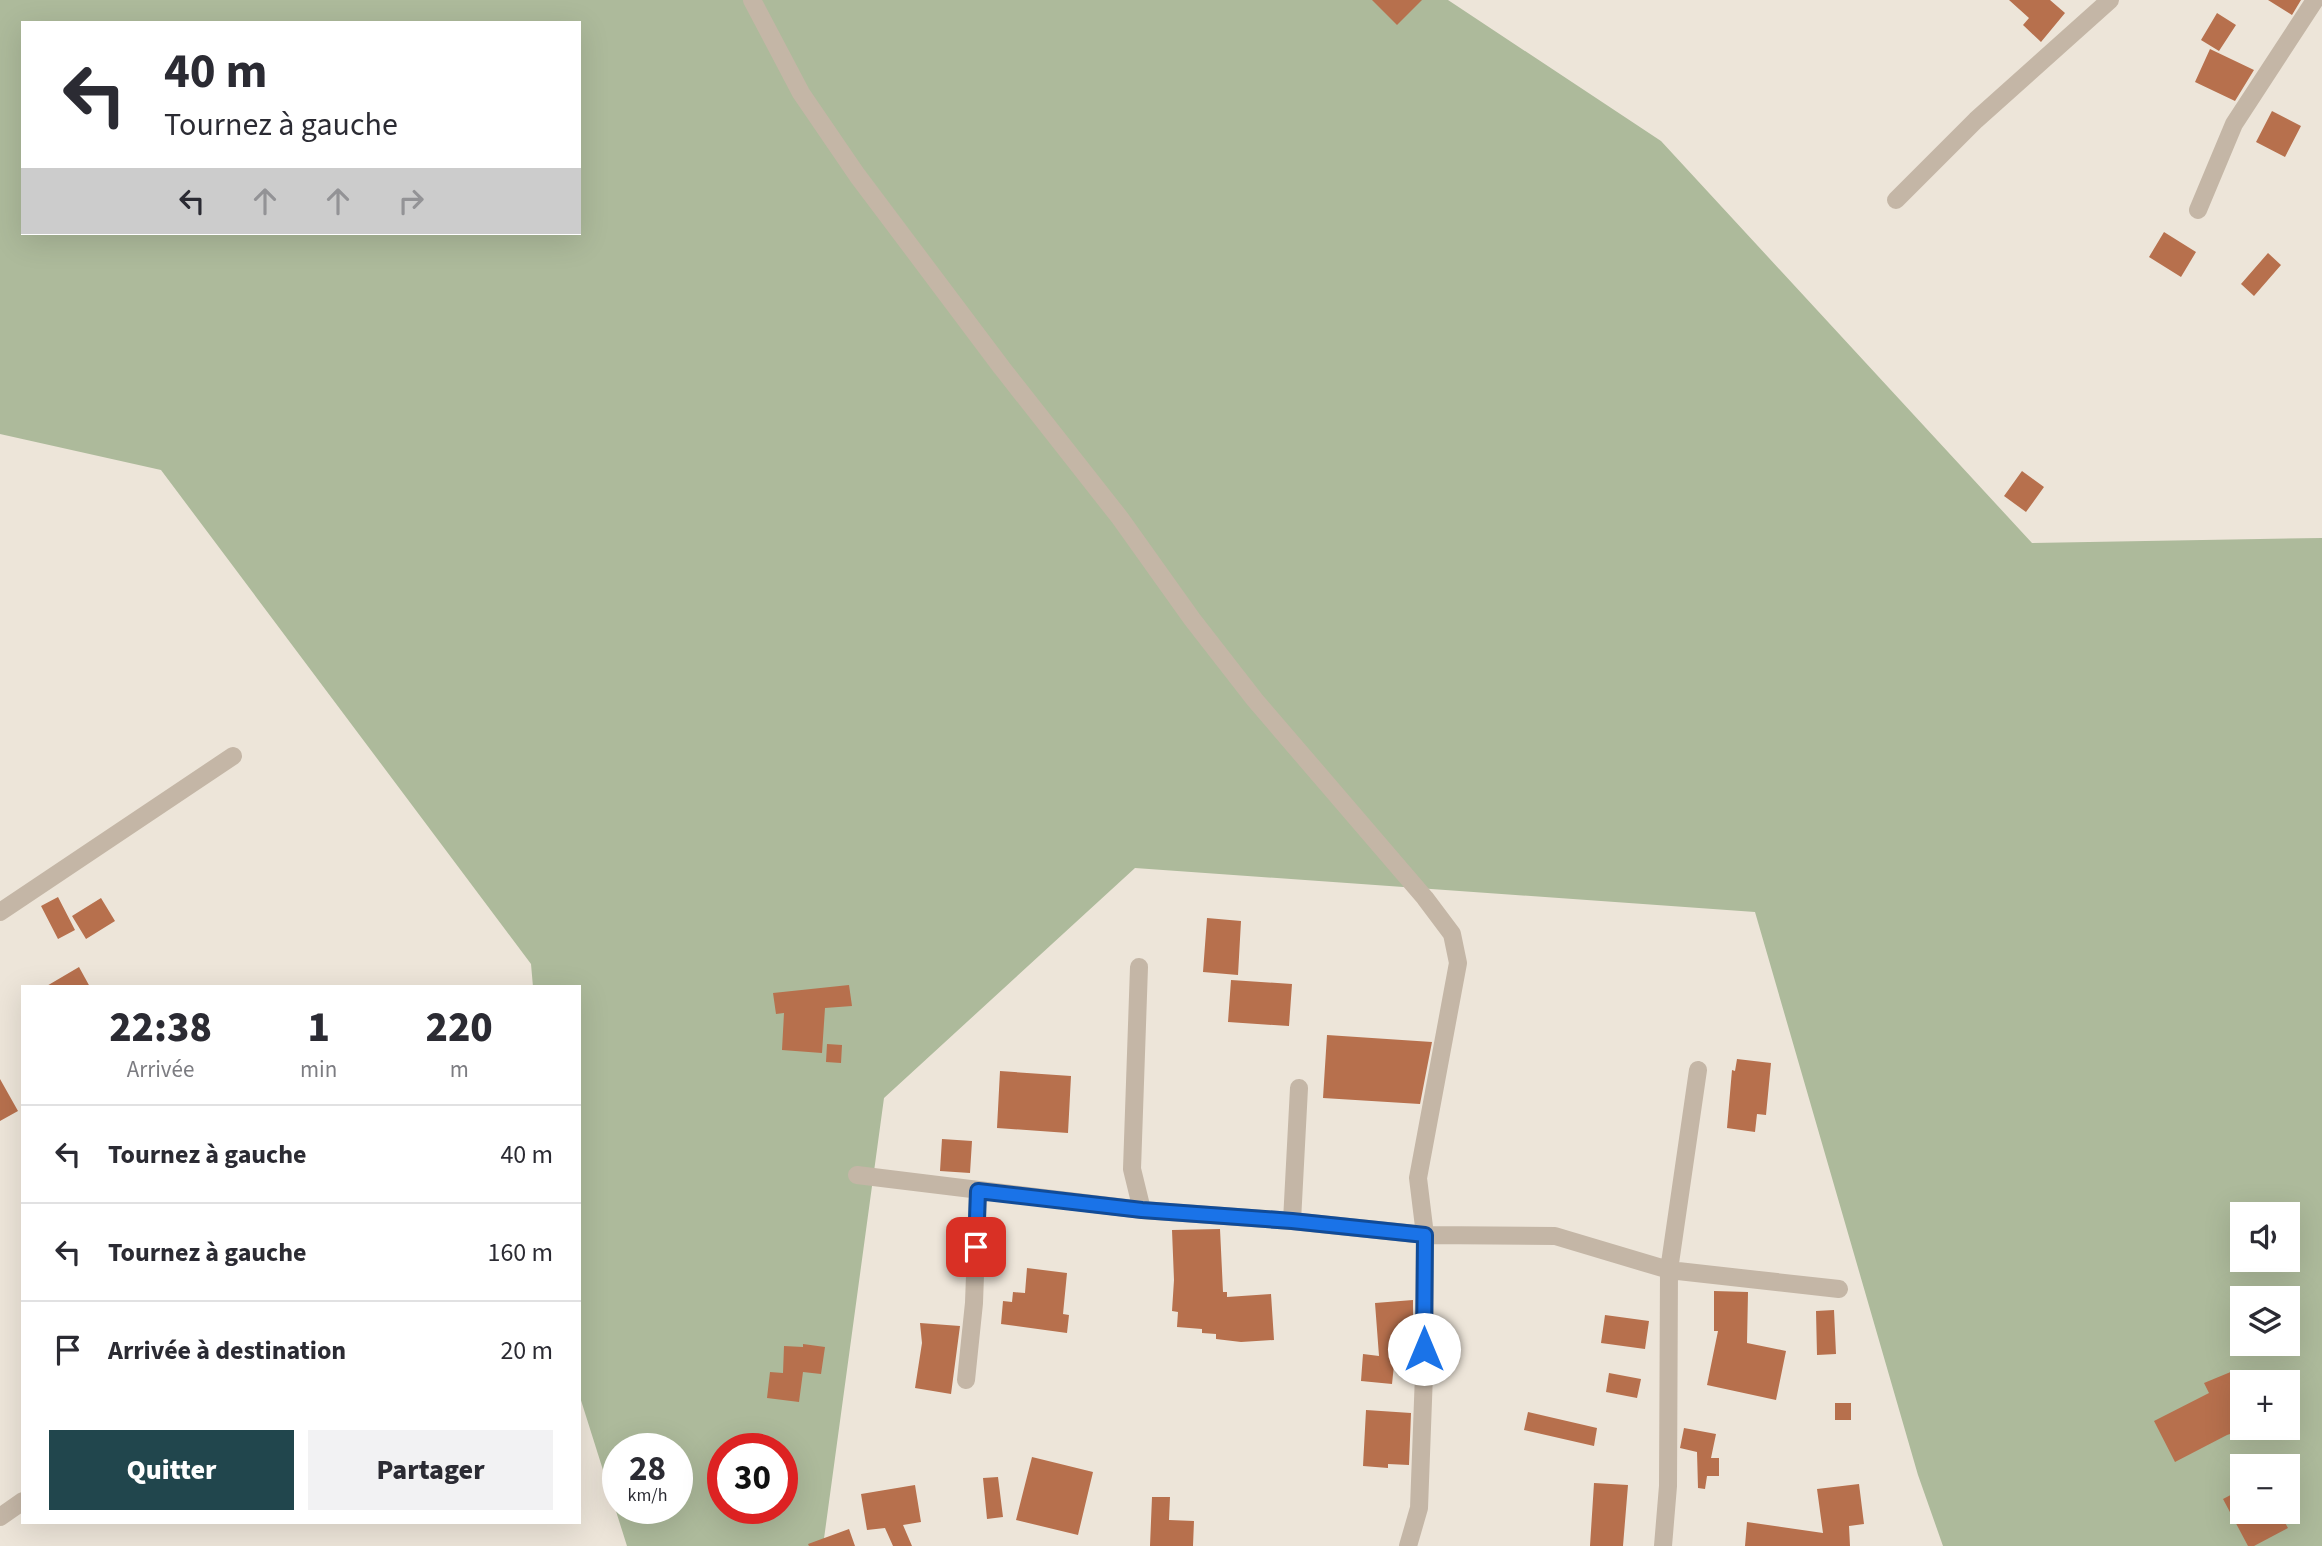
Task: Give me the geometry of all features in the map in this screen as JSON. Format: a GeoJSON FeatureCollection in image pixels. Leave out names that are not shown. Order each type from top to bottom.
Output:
{"type":"FeatureCollection","features":[{"type":"Feature","properties":{"kind":"street"},"geometry":{"type":"LineString","coordinates":[[752,0],[801,93],[857,175],[1002,368],[1120,518],[1247,690],[1425,898],[1452,934],[1458,963],[1418,1178],[1425,1235],[1424,1374],[1419,1508],[1408,1546]]}},
{"type":"Feature","properties":{"kind":"street"},"geometry":{"type":"LineString","coordinates":[[1896,200],[1976,120],[2110,0]]}},
{"type":"Feature","properties":{"kind":"street"},"geometry":{"type":"LineString","coordinates":[[2198,210],[2235,124],[2315,0]]}},
{"type":"Feature","properties":{"kind":"street"},"geometry":{"type":"LineString","coordinates":[[0,912],[233,756]]}},
{"type":"Feature","properties":{"kind":"street"},"geometry":{"type":"LineString","coordinates":[[1139,967],[1132,1169],[1142,1210]]}},
{"type":"Feature","properties":{"kind":"street"},"geometry":{"type":"LineString","coordinates":[[1663,1546],[1668,1486],[1669,1270],[1698,1070]]}},
{"type":"Feature","properties":{"kind":"street"},"geometry":{"type":"LineString","coordinates":[[1292,1221],[1299,1088]]}},
{"type":"Feature","properties":{"kind":"street"},"geometry":{"type":"LineString","coordinates":[[857,1175],[1142,1210],[1292,1221],[1425,1235],[1555,1236],[1669,1270],[1839,1289]]}},
{"type":"Feature","properties":{"kind":"street"},"geometry":{"type":"LineString","coordinates":[[966,1380],[974,1303],[978,1191]]}},
{"type":"Feature","properties":{"kind":"street"},"geometry":{"type":"LineString","coordinates":[[0,1517],[21,1502]]}},
{"type":"Feature","properties":{"kind":"green space"},"geometry":{"type":"Polygon","coordinates":[[[0,0],[1448,0],[1661,141],[2032,543],[2322,538],[2322,1546],[1943,1546],[1918,1475],[1755,912],[1135,868],[884,1098],[823,1546],[627,1546],[620,1524],[693,1524],[693,1433],[602,1433],[602,1467],[581,1400],[581,985],[533,985],[531,964],[161,470],[0,434],[0,0]]]}},
{"type":"Feature","properties":{"kind":"building"},"geometry":{"type":"Polygon","coordinates":[[[1372,0],[1422,0],[1397,25],[1372,0]]]}},
{"type":"Feature","properties":{"kind":"building"},"geometry":{"type":"Polygon","coordinates":[[[2009,0],[2050,0],[2065,13],[2041,42],[2023,25],[2029,18],[2009,0]]]}},
{"type":"Feature","properties":{"kind":"building"},"geometry":{"type":"Polygon","coordinates":[[[2268,0],[2301,0],[2292,15],[2268,0]]]}},
{"type":"Feature","properties":{"kind":"building"},"geometry":{"type":"Polygon","coordinates":[[[2217,13],[2236,25],[2219,51],[2201,40],[2217,13]]]}},
{"type":"Feature","properties":{"kind":"building"},"geometry":{"type":"Polygon","coordinates":[[[2210,49],[2254,70],[2235,101],[2195,82],[2210,49]]]}},
{"type":"Feature","properties":{"kind":"building"},"geometry":{"type":"Polygon","coordinates":[[[2272,111],[2301,126],[2285,157],[2256,142],[2272,111]]]}},
{"type":"Feature","properties":{"kind":"building"},"geometry":{"type":"Polygon","coordinates":[[[2164,232],[2196,252],[2181,277],[2149,257],[2164,232]]]}},
{"type":"Feature","properties":{"kind":"building"},"geometry":{"type":"Polygon","coordinates":[[[2268,253],[2281,265],[2254,296],[2241,284],[2268,253]]]}},
{"type":"Feature","properties":{"kind":"building"},"geometry":{"type":"Polygon","coordinates":[[[2022,471],[2044,487],[2026,512],[2004,496],[2022,471]]]}},
{"type":"Feature","properties":{"kind":"building"},"geometry":{"type":"Polygon","coordinates":[[[58,897],[75,930],[58,939],[41,906],[58,897]]]}},
{"type":"Feature","properties":{"kind":"building"},"geometry":{"type":"Polygon","coordinates":[[[101,898],[115,921],[86,939],[72,916],[101,898]]]}},
{"type":"Feature","properties":{"kind":"building"},"geometry":{"type":"Polygon","coordinates":[[[1207,918],[1241,921],[1238,975],[1203,972],[1207,918]]]}},
{"type":"Feature","properties":{"kind":"building"},"geometry":{"type":"Polygon","coordinates":[[[79,967],[89,985],[48,985],[79,967]]]}},
{"type":"Feature","properties":{"kind":"building"},"geometry":{"type":"Polygon","coordinates":[[[1231,980],[1292,984],[1289,1026],[1228,1022],[1231,980]]]}},
{"type":"Feature","properties":{"kind":"building"},"geometry":{"type":"Polygon","coordinates":[[[849,985],[852,1006],[825,1008],[822,1053],[782,1050],[784,1013],[776,1014],[773,993],[849,985]]]}},
{"type":"Feature","properties":{"kind":"building"},"geometry":{"type":"Polygon","coordinates":[[[1327,1035],[1432,1042],[1420,1104],[1323,1098],[1327,1035]]]}},
{"type":"Feature","properties":{"kind":"building"},"geometry":{"type":"Polygon","coordinates":[[[827,1044],[842,1045],[841,1063],[826,1062],[827,1044]]]}},
{"type":"Feature","properties":{"kind":"building"},"geometry":{"type":"Polygon","coordinates":[[[1737,1059],[1771,1063],[1766,1115],[1757,1114],[1755,1132],[1727,1128],[1732,1070],[1735,1071],[1737,1059]]]}},
{"type":"Feature","properties":{"kind":"building"},"geometry":{"type":"Polygon","coordinates":[[[1000,1071],[1071,1076],[1068,1133],[997,1128],[1000,1071]]]}},
{"type":"Feature","properties":{"kind":"building"},"geometry":{"type":"Polygon","coordinates":[[[0,1079],[18,1111],[0,1121],[0,1079]]]}},
{"type":"Feature","properties":{"kind":"building"},"geometry":{"type":"Polygon","coordinates":[[[942,1139],[972,1141],[970,1173],[940,1171],[942,1139]]]}},
{"type":"Feature","properties":{"kind":"building"},"geometry":{"type":"Polygon","coordinates":[[[1220,1229],[1223,1292],[1227,1292],[1227,1297],[1271,1294],[1274,1340],[1241,1342],[1216,1339],[1216,1334],[1202,1333],[1202,1329],[1177,1327],[1178,1312],[1172,1311],[1172,1230],[1220,1229]]]}},
{"type":"Feature","properties":{"kind":"building"},"geometry":{"type":"Polygon","coordinates":[[[1027,1268],[1067,1273],[1063,1314],[1069,1315],[1067,1333],[1001,1324],[1003,1301],[1012,1302],[1013,1292],[1025,1293],[1027,1268]]]}},
{"type":"Feature","properties":{"kind":"building"},"geometry":{"type":"Polygon","coordinates":[[[1714,1291],[1748,1292],[1747,1343],[1786,1351],[1776,1400],[1707,1385],[1718,1331],[1714,1331],[1714,1291]]]}},
{"type":"Feature","properties":{"kind":"building"},"geometry":{"type":"Polygon","coordinates":[[[1413,1300],[1413,1345],[1396,1346],[1392,1384],[1361,1381],[1363,1354],[1379,1356],[1375,1303],[1413,1300]]]}},
{"type":"Feature","properties":{"kind":"building"},"geometry":{"type":"Polygon","coordinates":[[[1834,1310],[1836,1354],[1817,1355],[1816,1311],[1834,1310]]]}},
{"type":"Feature","properties":{"kind":"building"},"geometry":{"type":"Polygon","coordinates":[[[1605,1315],[1649,1321],[1645,1349],[1601,1343],[1605,1315]]]}},
{"type":"Feature","properties":{"kind":"building"},"geometry":{"type":"Polygon","coordinates":[[[920,1323],[960,1326],[951,1394],[915,1388],[922,1343],[920,1323]]]}},
{"type":"Feature","properties":{"kind":"building"},"geometry":{"type":"Polygon","coordinates":[[[803,1344],[825,1347],[821,1374],[803,1372],[799,1402],[767,1398],[770,1372],[783,1373],[784,1346],[803,1347],[803,1344]]]}},
{"type":"Feature","properties":{"kind":"building"},"geometry":{"type":"Polygon","coordinates":[[[2230,1372],[2230,1434],[2175,1462],[2154,1421],[2209,1393],[2204,1383],[2230,1372]]]}},
{"type":"Feature","properties":{"kind":"building"},"geometry":{"type":"Polygon","coordinates":[[[1609,1373],[1641,1379],[1637,1398],[1606,1392],[1609,1373]]]}},
{"type":"Feature","properties":{"kind":"building"},"geometry":{"type":"Polygon","coordinates":[[[1835,1403],[1851,1403],[1851,1420],[1835,1420],[1835,1403]]]}},
{"type":"Feature","properties":{"kind":"building"},"geometry":{"type":"Polygon","coordinates":[[[1366,1410],[1411,1413],[1409,1465],[1388,1464],[1388,1468],[1363,1466],[1366,1410]]]}},
{"type":"Feature","properties":{"kind":"building"},"geometry":{"type":"Polygon","coordinates":[[[1528,1412],[1597,1428],[1594,1446],[1524,1430],[1528,1412]]]}},
{"type":"Feature","properties":{"kind":"building"},"geometry":{"type":"Polygon","coordinates":[[[1684,1428],[1716,1434],[1711,1458],[1719,1458],[1719,1476],[1707,1476],[1705,1489],[1698,1488],[1697,1452],[1680,1448],[1684,1428]]]}},
{"type":"Feature","properties":{"kind":"building"},"geometry":{"type":"Polygon","coordinates":[[[1032,1457],[1093,1472],[1078,1535],[1016,1520],[1032,1457]]]}},
{"type":"Feature","properties":{"kind":"building"},"geometry":{"type":"Polygon","coordinates":[[[998,1477],[1003,1517],[987,1519],[983,1478],[998,1477]]]}},
{"type":"Feature","properties":{"kind":"building"},"geometry":{"type":"Polygon","coordinates":[[[1594,1483],[1628,1485],[1623,1546],[1590,1546],[1594,1483]]]}},
{"type":"Feature","properties":{"kind":"building"},"geometry":{"type":"Polygon","coordinates":[[[1859,1484],[1864,1524],[1849,1526],[1850,1546],[1745,1546],[1747,1522],[1823,1533],[1817,1489],[1859,1484]]]}},
{"type":"Feature","properties":{"kind":"building"},"geometry":{"type":"Polygon","coordinates":[[[915,1485],[921,1522],[903,1525],[912,1546],[893,1546],[885,1528],[867,1530],[861,1494],[915,1485]]]}},
{"type":"Feature","properties":{"kind":"building"},"geometry":{"type":"Polygon","coordinates":[[[2230,1495],[2230,1512],[2223,1499],[2230,1495]]]}},
{"type":"Feature","properties":{"kind":"building"},"geometry":{"type":"Polygon","coordinates":[[[1152,1497],[1170,1497],[1169,1520],[1194,1521],[1193,1546],[1150,1546],[1152,1497]]]}},
{"type":"Feature","properties":{"kind":"building"},"geometry":{"type":"Polygon","coordinates":[[[2236,1524],[2286,1524],[2288,1528],[2254,1546],[2248,1546],[2236,1524]]]}},
{"type":"Feature","properties":{"kind":"building"},"geometry":{"type":"Polygon","coordinates":[[[849,1529],[855,1546],[808,1544],[849,1529]]]}},
{"type":"Feature","properties":{"kind":"route"},"geometry":{"type":"LineString","coordinates":[[976,1247],[978,1191],[1142,1210],[1292,1221],[1425,1235],[1424,1349]]}}]}
